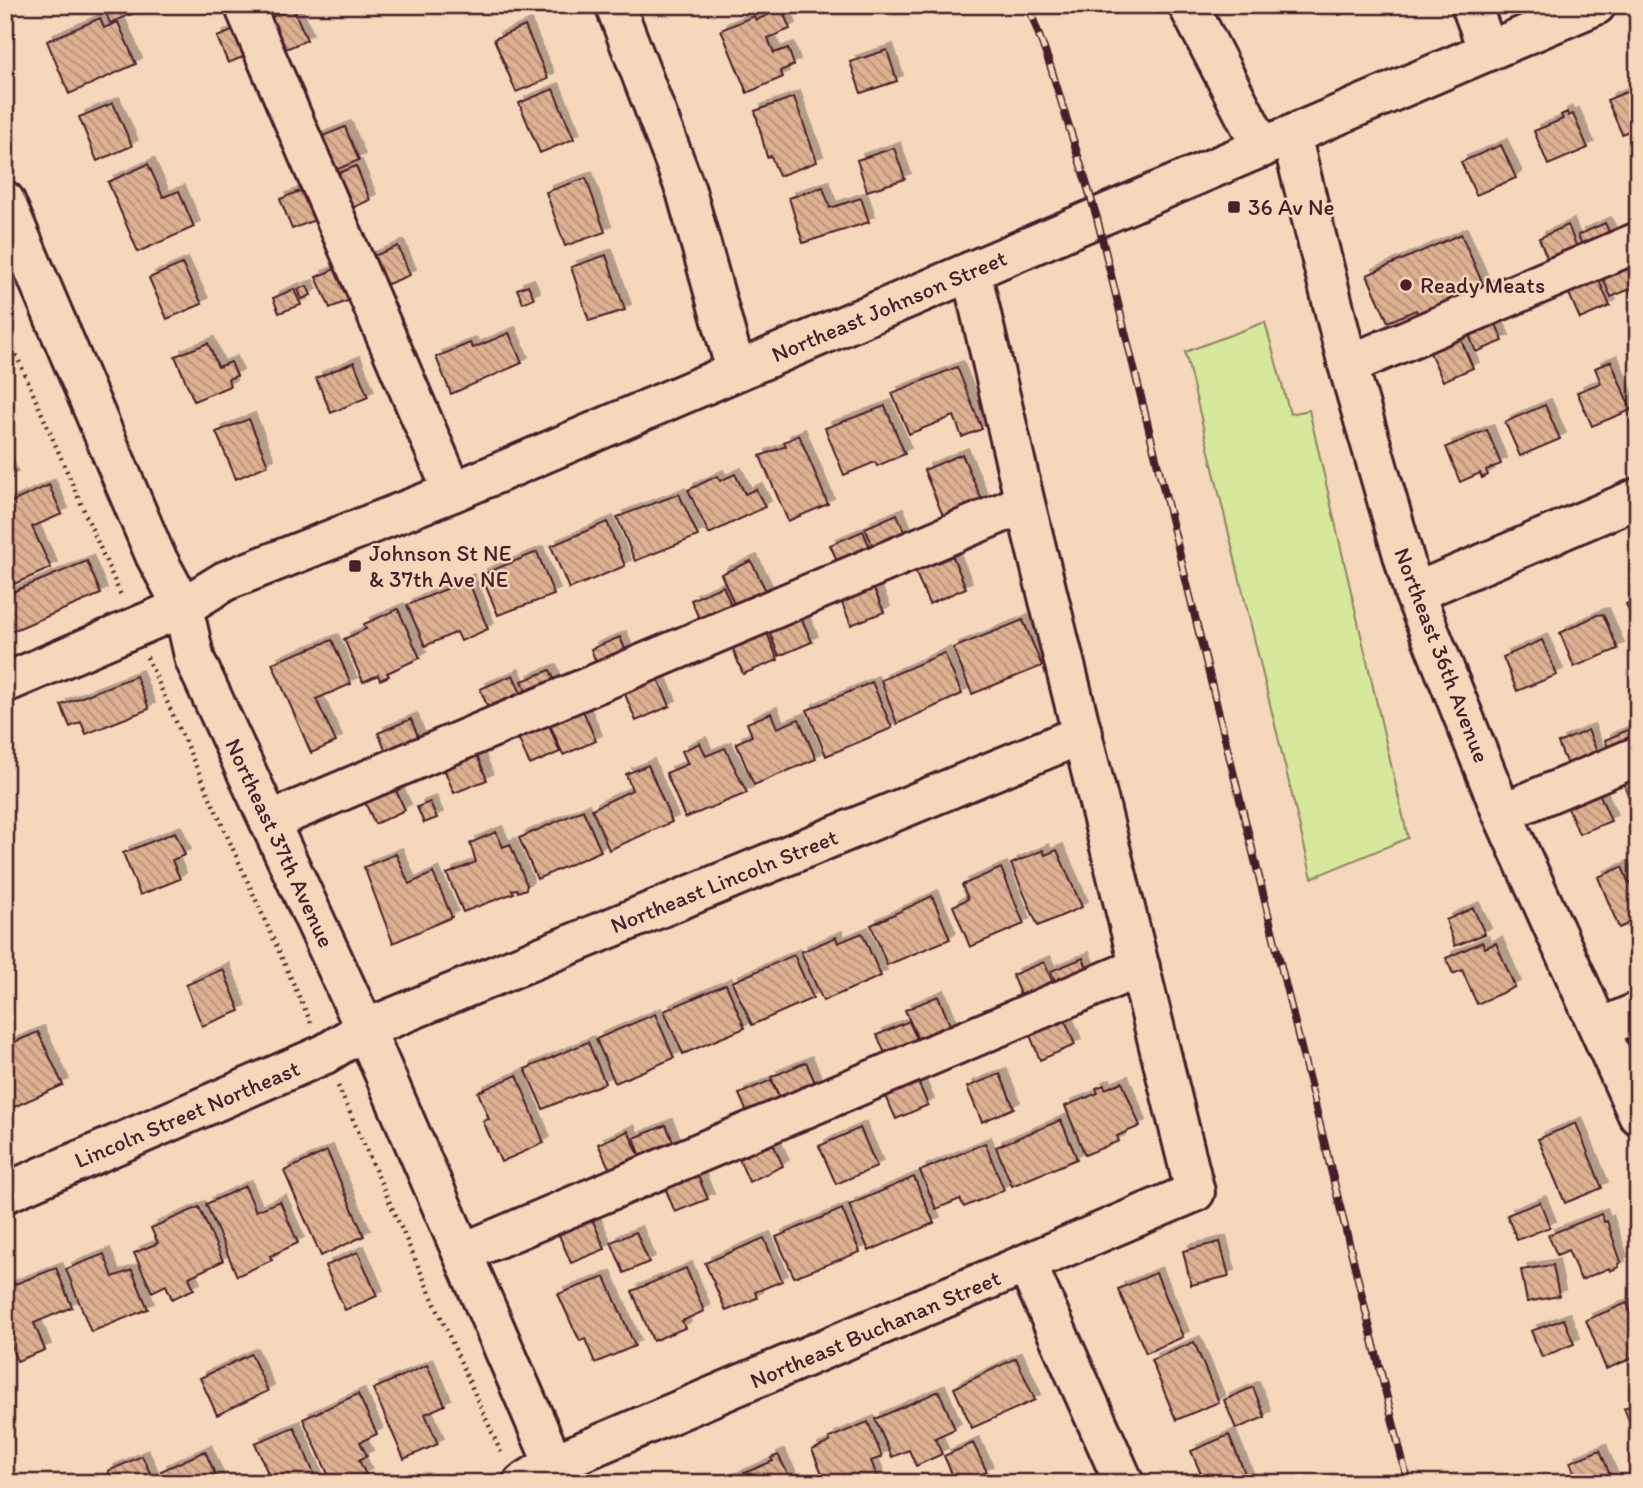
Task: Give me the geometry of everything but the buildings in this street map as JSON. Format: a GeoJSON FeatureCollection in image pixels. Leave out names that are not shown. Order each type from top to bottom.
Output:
{"type":"FeatureCollection","features":[{"type":"Feature","properties":{"kind":"street"},"geometry":{"type":"LineString","coordinates":[[244,5],[453,492]]}},
{"type":"Feature","properties":{"kind":"street"},"geometry":{"type":"LineString","coordinates":[[615,5],[686,191],[736,371]]}},
{"type":"Feature","properties":{"kind":"street","name":"Northeast 36th Avenue"},"geometry":{"type":"LineString","coordinates":[[1188,5],[1277,141],[1348,365],[1414,593],[1502,813],[1638,1115]]}},
{"type":"Feature","properties":{"kind":"street"},"geometry":{"type":"LineString","coordinates":[[1471,5],[1488,51]]}},
{"type":"Feature","properties":{"kind":"street","name":"Northeast Johnson Street"},"geometry":{"type":"LineString","coordinates":[[5,682],[183,607],[225,581],[453,492],[1597,5]]}},
{"type":"Feature","properties":{"kind":"street","name":"Northeast 37th Avenue"},"geometry":{"type":"LineString","coordinates":[[5,201],[155,555],[183,607],[195,660],[365,1029],[462,1252],[536,1472]]}},
{"type":"Feature","properties":{"kind":"street"},"geometry":{"type":"LineString","coordinates":[[1348,365],[1638,242]]}},
{"type":"Feature","properties":{"kind":"street"},"geometry":{"type":"LineString","coordinates":[[462,1252],[1140,967],[1025,503],[971,271]]}},
{"type":"Feature","properties":{"kind":"street"},"geometry":{"type":"LineString","coordinates":[[1414,593],[1638,498]]}},
{"type":"Feature","properties":{"kind":"street"},"geometry":{"type":"LineString","coordinates":[[270,821],[1025,503]]}},
{"type":"Feature","properties":{"kind":"street","name":"Northeast Lincoln Street"},"geometry":{"type":"LineString","coordinates":[[365,1029],[1083,734]]}},
{"type":"Feature","properties":{"kind":"street"},"geometry":{"type":"LineString","coordinates":[[1502,813],[1638,756]]}},
{"type":"Feature","properties":{"kind":"street","name":"Northeast Buchanan Street"},"geometry":{"type":"LineString","coordinates":[[536,1472],[1195,1192],[1140,967]]}},
{"type":"Feature","properties":{"kind":"street"},"geometry":{"type":"LineString","coordinates":[[1601,1028],[1638,1012]]}},
{"type":"Feature","properties":{"kind":"street","name":"Lincoln Street Northeast"},"geometry":{"type":"LineString","coordinates":[[5,1193],[325,1054],[365,1029]]}},
{"type":"Feature","properties":{"kind":"street"},"geometry":{"type":"LineString","coordinates":[[1027,1265],[1124,1483]]}},
{"type":"Feature","properties":{"kind":"path"},"geometry":{"type":"LineString","coordinates":[[5,329],[112,574]]}},
{"type":"Feature","properties":{"kind":"path"},"geometry":{"type":"LineString","coordinates":[[157,678],[317,1035]]}},
{"type":"Feature","properties":{"kind":"path"},"geometry":{"type":"LineString","coordinates":[[341,1091],[499,1452],[536,1472]]}},
{"type":"Feature","properties":{"kind":"green space"},"geometry":{"type":"Polygon","coordinates":[[[1265,322],[1290,414],[1309,410],[1408,838],[1312,878],[1185,352],[1265,322]]]}},
{"type":"Feature","properties":{"kind":"railway"},"geometry":{"type":"LineString","coordinates":[[1028,5],[1051,68],[1097,218],[1408,1483]]}},
{"type":"Feature","properties":{"kind":"place","name":"36 Av Ne"},"geometry":{"type":"Point","coordinates":[1234,207]}},
{"type":"Feature","properties":{"kind":"place","name":"Ready Meats"},"geometry":{"type":"Point","coordinates":[1406,285]}},
{"type":"Feature","properties":{"kind":"place","name":"Johnson St NE & 37th Ave NE"},"geometry":{"type":"Point","coordinates":[355,566]}}]}
